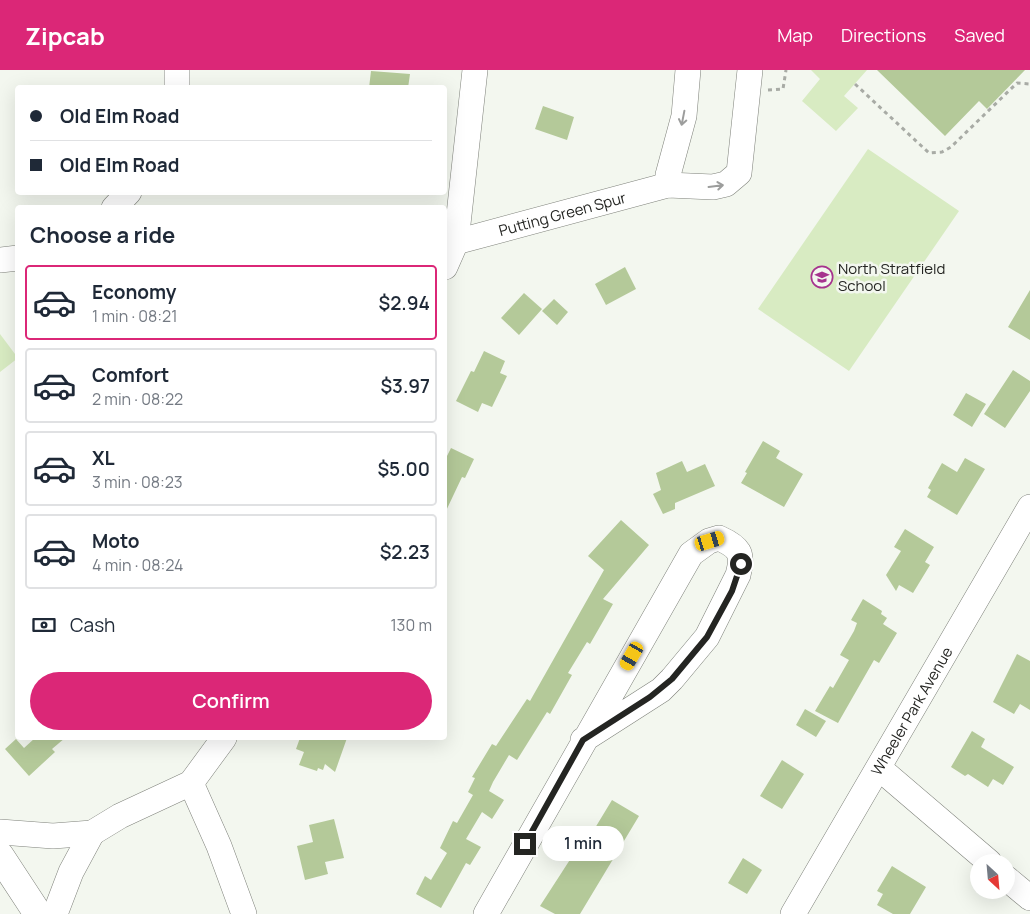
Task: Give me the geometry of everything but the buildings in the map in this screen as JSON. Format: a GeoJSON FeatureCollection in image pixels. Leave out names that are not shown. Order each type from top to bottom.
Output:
{"type":"FeatureCollection","features":[{"type":"Feature","properties":{"kind":"main road"},"geometry":{"type":"LineString","coordinates":[[0,856],[38,914]]}},
{"type":"Feature","properties":{"kind":"street"},"geometry":{"type":"LineString","coordinates":[[177,70],[177,85]]}},
{"type":"Feature","properties":{"kind":"street"},"geometry":{"type":"LineString","coordinates":[[447,262],[456,242],[475,70]]}},
{"type":"Feature","properties":{"kind":"street"},"geometry":{"type":"LineString","coordinates":[[668,185],[668,175],[684,116],[688,70]]}},
{"type":"Feature","properties":{"kind":"street","name":"Putting Green Spur"},"geometry":{"type":"LineString","coordinates":[[456,242],[668,185],[713,187],[726,184],[738,173],[750,70]]}},
{"type":"Feature","properties":{"kind":"street"},"geometry":{"type":"LineString","coordinates":[[117,205],[126,195]]}},
{"type":"Feature","properties":{"kind":"street"},"geometry":{"type":"LineString","coordinates":[[0,260],[15,258]]}},
{"type":"Feature","properties":{"kind":"street","name":"Wheeler Park Avenue"},"geometry":{"type":"LineString","coordinates":[[793,914],[1027,518]]}},
{"type":"Feature","properties":{"kind":"street"},"geometry":{"type":"LineString","coordinates":[[486,914],[583,740],[690,554],[710,541],[720,538],[734,545],[740,554],[741,564],[738,575],[707,637],[661,690],[583,740]]}},
{"type":"Feature","properties":{"kind":"street"},"geometry":{"type":"LineString","coordinates":[[0,832],[54,836],[92,833],[120,816],[191,783],[223,740]]}},
{"type":"Feature","properties":{"kind":"street"},"geometry":{"type":"LineString","coordinates":[[879,768],[980,854]]}},
{"type":"Feature","properties":{"kind":"street"},"geometry":{"type":"LineString","coordinates":[[191,783],[219,846],[244,914]]}},
{"type":"Feature","properties":{"kind":"street"},"geometry":{"type":"LineString","coordinates":[[55,914],[71,872],[92,833]]}},
{"type":"Feature","properties":{"kind":"street"},"geometry":{"type":"LineString","coordinates":[[1015,886],[1030,898]]}},
{"type":"Feature","properties":{"kind":"path"},"geometry":{"type":"LineString","coordinates":[[855,84],[929,153],[942,152],[951,147],[1017,83],[1030,84]]}},
{"type":"Feature","properties":{"kind":"green space"},"geometry":{"type":"Polygon","coordinates":[[[811,70],[867,70],[844,96],[858,108],[836,131],[802,101],[820,79],[811,70]]]}},
{"type":"Feature","properties":{"kind":"green space"},"geometry":{"type":"Polygon","coordinates":[[[868,149],[959,211],[849,371],[758,309],[868,149]]]}},
{"type":"Feature","properties":{"kind":"green space"},"geometry":{"type":"Polygon","coordinates":[[[0,334],[15,354],[15,360],[0,372],[0,334]]]}},
{"type":"Feature","properties":{"kind":"place","name":"North Stratfield School"},"geometry":{"type":"Point","coordinates":[822,277]}},
{"type":"Feature","properties":{"kind":"route"},"geometry":{"type":"LineString","coordinates":[[525,844],[583,740],[661,690],[707,637],[732,591],[741,564]]}}]}
